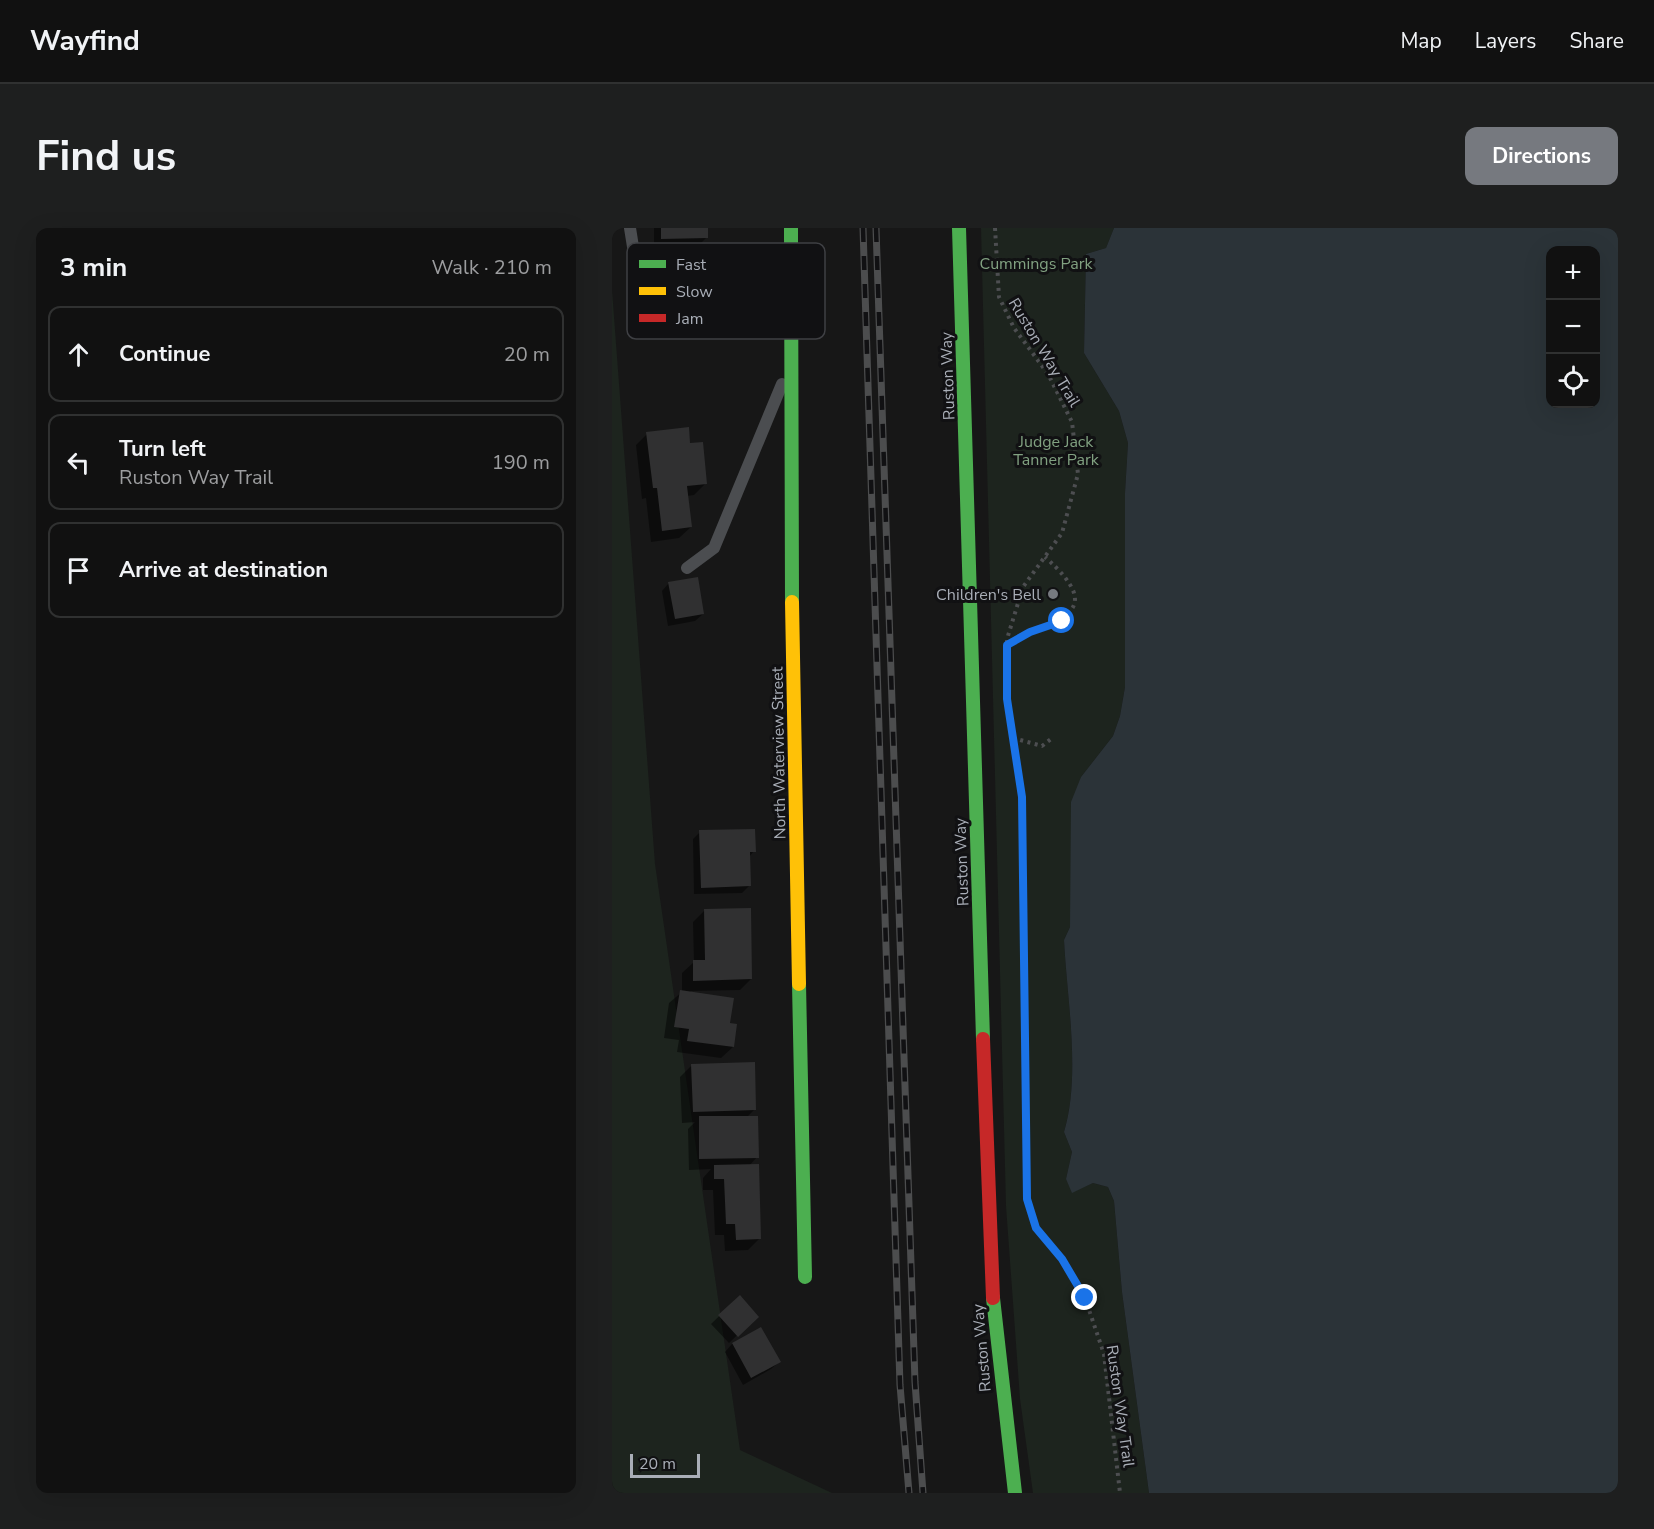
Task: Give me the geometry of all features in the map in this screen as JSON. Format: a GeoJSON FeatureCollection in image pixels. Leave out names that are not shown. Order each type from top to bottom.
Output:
{"type":"FeatureCollection","features":[{"type":"Feature","properties":{"kind":"main road","name":"North Waterview Street"},"geometry":{"type":"LineString","coordinates":[[791,228],[791,243]]}},
{"type":"Feature","properties":{"kind":"main road","name":"Ruston Way"},"geometry":{"type":"LineString","coordinates":[[959,228],[988,1202],[994,1308],[1015,1493]]}},
{"type":"Feature","properties":{"kind":"main road","name":"North Waterview Street"},"geometry":{"type":"LineString","coordinates":[[792,339],[792,642],[805,1277]]}},
{"type":"Feature","properties":{"kind":"lane"},"geometry":{"type":"LineString","coordinates":[[630,228],[632,243]]}},
{"type":"Feature","properties":{"kind":"lane"},"geometry":{"type":"LineString","coordinates":[[687,568],[714,548],[792,361]]}},
{"type":"Feature","properties":{"kind":"path","name":"Ruston Way Trail"},"geometry":{"type":"LineString","coordinates":[[995,228],[999,297],[1014,328],[1048,374],[1072,422],[1078,474],[1062,533],[1023,587],[1007,645],[1007,699],[1022,797],[1027,1199],[1036,1228],[1062,1259],[1085,1298],[1104,1354],[1120,1493]]}},
{"type":"Feature","properties":{"kind":"path"},"geometry":{"type":"LineString","coordinates":[[1007,645],[1030,632],[1062,621],[1070,614],[1074,592],[1072,584],[1045,557]]}},
{"type":"Feature","properties":{"kind":"path"},"geometry":{"type":"LineString","coordinates":[[1013,738],[1042,746],[1051,739]]}},
{"type":"Feature","properties":{"kind":"green space","name":"Judge Jack Tanner Park"},"geometry":{"type":"Polygon","coordinates":[[[981,228],[1114,228],[1106,248],[1086,254],[1084,353],[1119,411],[1128,443],[1125,493],[1125,687],[1120,716],[1113,736],[1081,777],[1070,927],[1064,940],[1072,1037],[1072,1087],[1064,1132],[1072,1152],[1066,1179],[1073,1192],[1093,1183],[1108,1187],[1114,1201],[1122,1292],[1149,1493],[1033,1493],[1020,1399],[1006,1206],[981,228]]]}},
{"type":"Feature","properties":{"kind":"green space"},"geometry":{"type":"Polygon","coordinates":[[[612,290],[655,864],[740,1450],[832,1493],[612,1493],[612,290]]]}},
{"type":"Feature","properties":{"kind":"shaded area"},"geometry":{"type":"Polygon","coordinates":[[[1114,228],[1618,228],[1618,1493],[1149,1493],[1122,1292],[1114,1201],[1108,1187],[1093,1183],[1072,1193],[1066,1179],[1072,1152],[1064,1132],[1072,1087],[1072,1037],[1064,940],[1070,927],[1071,802],[1081,777],[1113,736],[1120,716],[1125,687],[1125,493],[1128,443],[1119,411],[1084,353],[1086,254],[1106,248],[1114,228]]]}},
{"type":"Feature","properties":{"kind":"building"},"geometry":{"type":"Polygon","coordinates":[[[661,228],[708,228],[708,238],[661,239],[661,228]]]}},
{"type":"Feature","properties":{"kind":"building"},"geometry":{"type":"Polygon","coordinates":[[[689,427],[690,443],[703,442],[707,484],[687,486],[692,527],[662,531],[657,488],[653,488],[646,432],[689,427]]]}},
{"type":"Feature","properties":{"kind":"building"},"geometry":{"type":"Polygon","coordinates":[[[698,577],[704,614],[675,619],[668,582],[698,577]]]}},
{"type":"Feature","properties":{"kind":"building"},"geometry":{"type":"Polygon","coordinates":[[[755,829],[756,852],[750,852],[751,886],[701,888],[699,830],[755,829]]]}},
{"type":"Feature","properties":{"kind":"building"},"geometry":{"type":"Polygon","coordinates":[[[751,908],[752,979],[693,981],[693,960],[705,960],[704,909],[751,908]]]}},
{"type":"Feature","properties":{"kind":"building"},"geometry":{"type":"Polygon","coordinates":[[[680,990],[734,998],[730,1023],[737,1024],[734,1047],[687,1041],[689,1029],[674,1027],[680,990]]]}},
{"type":"Feature","properties":{"kind":"building"},"geometry":{"type":"Polygon","coordinates":[[[755,1062],[756,1110],[693,1112],[691,1064],[755,1062]]]}},
{"type":"Feature","properties":{"kind":"building"},"geometry":{"type":"Polygon","coordinates":[[[699,1116],[758,1116],[759,1158],[699,1159],[699,1116]]]}},
{"type":"Feature","properties":{"kind":"building"},"geometry":{"type":"Polygon","coordinates":[[[759,1164],[761,1239],[736,1240],[735,1224],[726,1224],[724,1179],[714,1179],[714,1165],[759,1164]]]}},
{"type":"Feature","properties":{"kind":"building"},"geometry":{"type":"Polygon","coordinates":[[[740,1295],[759,1317],[738,1337],[718,1315],[740,1295]]]}},
{"type":"Feature","properties":{"kind":"building"},"geometry":{"type":"Polygon","coordinates":[[[761,1327],[781,1362],[751,1378],[732,1343],[761,1327]]]}},
{"type":"Feature","properties":{"kind":"railway"},"geometry":{"type":"LineString","coordinates":[[863,228],[900,1385],[909,1493]]}},
{"type":"Feature","properties":{"kind":"railway"},"geometry":{"type":"LineString","coordinates":[[876,228],[915,1382],[923,1493]]}},
{"type":"Feature","properties":{"kind":"traffic: fast"},"geometry":{"type":"LineString","coordinates":[[791,228],[791,243]]}},
{"type":"Feature","properties":{"kind":"traffic: fast"},"geometry":{"type":"LineString","coordinates":[[959,228],[983,1039]]}},
{"type":"Feature","properties":{"kind":"traffic: fast"},"geometry":{"type":"LineString","coordinates":[[791,339],[792,602]]}},
{"type":"Feature","properties":{"kind":"traffic: fast"},"geometry":{"type":"LineString","coordinates":[[799,984],[805,1277]]}},
{"type":"Feature","properties":{"kind":"traffic: fast"},"geometry":{"type":"LineString","coordinates":[[993,1298],[1015,1493]]}},
{"type":"Feature","properties":{"kind":"traffic: slow"},"geometry":{"type":"LineString","coordinates":[[792,602],[799,984]]}},
{"type":"Feature","properties":{"kind":"traffic: jam"},"geometry":{"type":"LineString","coordinates":[[983,1039],[993,1298]]}},
{"type":"Feature","properties":{"kind":"place","name":"Children's Bell"},"geometry":{"type":"Point","coordinates":[1053,594]}},
{"type":"Feature","properties":{"kind":"route"},"geometry":{"type":"LineString","coordinates":[[1062,621],[1030,632],[1007,645],[1007,699],[1022,797],[1028,1090],[1027,1199],[1036,1228],[1062,1259],[1085,1298]]}},
{"type":"Feature","properties":{"kind":"park label","name":"Cummings Park"},"geometry":{"type":"Point","coordinates":[1036,263]}}]}
